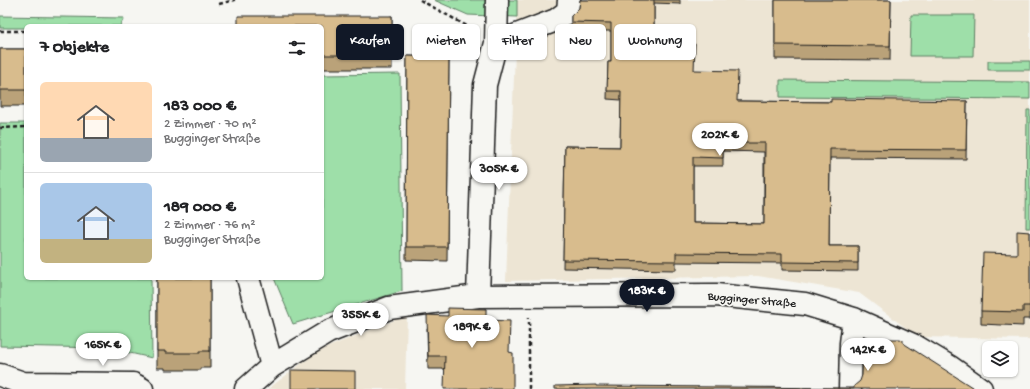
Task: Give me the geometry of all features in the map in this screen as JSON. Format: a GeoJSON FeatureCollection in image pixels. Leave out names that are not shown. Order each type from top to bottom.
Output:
{"type":"FeatureCollection","features":[{"type":"Feature","properties":{"kind":"street"},"geometry":{"type":"LineString","coordinates":[[496,24],[497,0]]}},
{"type":"Feature","properties":{"kind":"street"},"geometry":{"type":"LineString","coordinates":[[546,24],[556,20],[568,11],[569,0]]}},
{"type":"Feature","properties":{"kind":"street"},"geometry":{"type":"LineString","coordinates":[[478,296],[485,85],[492,60]]}},
{"type":"Feature","properties":{"kind":"street"},"geometry":{"type":"LineString","coordinates":[[249,280],[272,366]]}},
{"type":"Feature","properties":{"kind":"street","name":"Bugginger Straße"},"geometry":{"type":"LineString","coordinates":[[246,389],[272,366],[328,332],[389,308],[478,296],[529,297],[716,295],[806,304],[854,319],[916,346],[950,367],[981,389]]}},
{"type":"Feature","properties":{"kind":"street"},"geometry":{"type":"LineString","coordinates":[[850,389],[851,343],[854,319]]}},
{"type":"Feature","properties":{"kind":"street"},"geometry":{"type":"LineString","coordinates":[[0,375],[23,383],[133,384],[142,389]]}},
{"type":"Feature","properties":{"kind":"path"},"geometry":{"type":"LineString","coordinates":[[219,4],[235,0]]}},
{"type":"Feature","properties":{"kind":"path"},"geometry":{"type":"LineString","coordinates":[[420,0],[488,38]]}},
{"type":"Feature","properties":{"kind":"path"},"geometry":{"type":"LineString","coordinates":[[0,31],[24,31]]}},
{"type":"Feature","properties":{"kind":"path"},"geometry":{"type":"LineString","coordinates":[[0,128],[24,127]]}},
{"type":"Feature","properties":{"kind":"path"},"geometry":{"type":"LineString","coordinates":[[529,297],[529,389]]}},
{"type":"Feature","properties":{"kind":"shaded area"},"geometry":{"type":"Polygon","coordinates":[[[517,0],[1030,0],[1030,339],[918,337],[859,293],[758,276],[506,281],[515,60],[547,60],[547,24],[516,24],[517,0]]]}},
{"type":"Feature","properties":{"kind":"shaded area"},"geometry":{"type":"Polygon","coordinates":[[[407,315],[405,389],[268,389],[318,351],[407,315]]]}},
{"type":"Feature","properties":{"kind":"green space"},"geometry":{"type":"Polygon","coordinates":[[[434,0],[517,0],[517,17],[468,15],[434,0]]]}},
{"type":"Feature","properties":{"kind":"green space"},"geometry":{"type":"Polygon","coordinates":[[[911,15],[974,15],[973,56],[910,56],[911,15]]]}},
{"type":"Feature","properties":{"kind":"green space"},"geometry":{"type":"Polygon","coordinates":[[[0,16],[124,18],[121,24],[24,24],[24,28],[0,28],[0,16]]]}},
{"type":"Feature","properties":{"kind":"green space"},"geometry":{"type":"Polygon","coordinates":[[[988,61],[1030,61],[1030,70],[988,70],[988,61]]]}},
{"type":"Feature","properties":{"kind":"green space"},"geometry":{"type":"Polygon","coordinates":[[[400,74],[402,291],[293,324],[275,280],[324,280],[324,75],[400,74]]]}},
{"type":"Feature","properties":{"kind":"green space"},"geometry":{"type":"Polygon","coordinates":[[[780,80],[1030,82],[1030,99],[780,97],[780,80]]]}},
{"type":"Feature","properties":{"kind":"green space"},"geometry":{"type":"Polygon","coordinates":[[[1027,110],[1030,110],[1030,228],[1026,228],[1027,110]]]}},
{"type":"Feature","properties":{"kind":"green space"},"geometry":{"type":"Polygon","coordinates":[[[0,123],[24,123],[24,280],[151,280],[152,358],[108,348],[0,346],[0,123]]]}},
{"type":"Feature","properties":{"kind":"building"},"geometry":{"type":"Polygon","coordinates":[[[580,0],[654,0],[654,24],[614,24],[614,60],[694,60],[694,70],[738,71],[737,101],[831,102],[831,99],[967,101],[966,150],[830,149],[829,246],[858,246],[858,263],[782,262],[782,254],[676,253],[676,261],[563,260],[565,146],[620,147],[621,91],[607,91],[608,62],[611,62],[611,23],[571,22],[571,16],[579,8],[580,0]],[[723,143],[723,158],[693,157],[693,223],[764,224],[765,143],[723,143]]]}},
{"type":"Feature","properties":{"kind":"building"},"geometry":{"type":"Polygon","coordinates":[[[775,0],[891,0],[890,46],[775,45],[775,0]]]}},
{"type":"Feature","properties":{"kind":"building"},"geometry":{"type":"Polygon","coordinates":[[[238,16],[392,16],[392,24],[336,24],[336,55],[324,55],[324,24],[238,24],[238,16]]]}},
{"type":"Feature","properties":{"kind":"building"},"geometry":{"type":"Polygon","coordinates":[[[0,49],[24,49],[24,90],[0,90],[0,49]]]}},
{"type":"Feature","properties":{"kind":"building"},"geometry":{"type":"Polygon","coordinates":[[[407,56],[412,56],[412,60],[449,60],[447,247],[406,247],[407,56]]]}},
{"type":"Feature","properties":{"kind":"building"},"geometry":{"type":"Polygon","coordinates":[[[1017,231],[1030,232],[1030,306],[1023,306],[1023,312],[981,311],[983,253],[1017,254],[1017,231]]]}},
{"type":"Feature","properties":{"kind":"building"},"geometry":{"type":"Polygon","coordinates":[[[157,280],[210,280],[210,351],[200,351],[200,353],[165,353],[165,351],[157,351],[157,280]]]}},
{"type":"Feature","properties":{"kind":"building"},"geometry":{"type":"Polygon","coordinates":[[[448,308],[486,309],[486,320],[510,321],[509,352],[513,353],[513,389],[444,389],[445,356],[428,356],[427,315],[448,316],[448,308]]]}},
{"type":"Feature","properties":{"kind":"building"},"geometry":{"type":"Polygon","coordinates":[[[863,339],[903,340],[903,343],[975,389],[555,389],[555,386],[596,385],[854,388],[854,386],[860,381],[862,375],[863,339]]]}},
{"type":"Feature","properties":{"kind":"building"},"geometry":{"type":"Polygon","coordinates":[[[291,370],[355,371],[355,389],[291,389],[291,370]]]}}]}
